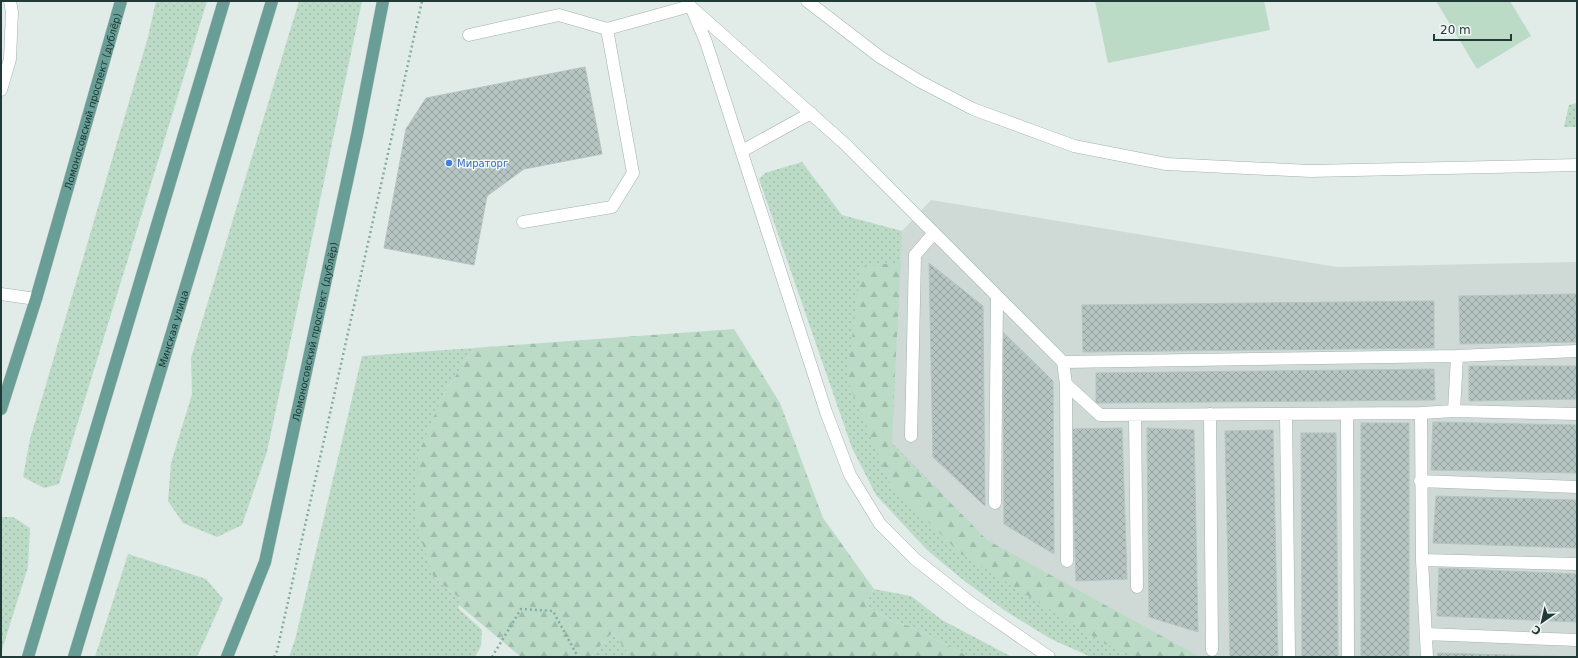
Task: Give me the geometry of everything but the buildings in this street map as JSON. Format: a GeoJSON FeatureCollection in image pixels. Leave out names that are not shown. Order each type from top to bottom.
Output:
{"type":"FeatureCollection","features":[{"type":"Feature","properties":{"kind":"main road","name":"Ломоносовский проспект (дублёр)"},"geometry":{"type":"LineString","coordinates":[[1,409],[36,299],[121,1]]}},
{"type":"Feature","properties":{"kind":"main road"},"geometry":{"type":"LineString","coordinates":[[28,657],[224,1]]}},
{"type":"Feature","properties":{"kind":"main road","name":"Минская улица"},"geometry":{"type":"LineString","coordinates":[[74,657],[272,1]]}},
{"type":"Feature","properties":{"kind":"main road","name":"Ломоносовский проспект (дублёр)"},"geometry":{"type":"LineString","coordinates":[[227,657],[266,562],[356,142],[383,1]]}},
{"type":"Feature","properties":{"kind":"street"},"geometry":{"type":"LineString","coordinates":[[1,90],[10,59],[12,12],[10,1]]}},
{"type":"Feature","properties":{"kind":"street"},"geometry":{"type":"LineString","coordinates":[[807,1],[880,57],[919,81],[973,109],[1074,146],[1166,164],[1310,171],[1577,165]]}},
{"type":"Feature","properties":{"kind":"street"},"geometry":{"type":"LineString","coordinates":[[469,35],[559,15],[607,29],[689,3]]}},
{"type":"Feature","properties":{"kind":"street"},"geometry":{"type":"LineString","coordinates":[[689,3],[844,144],[1063,362],[1066,384],[1066,561]]}},
{"type":"Feature","properties":{"kind":"street"},"geometry":{"type":"LineString","coordinates":[[689,3],[706,42],[826,412],[854,481],[880,524],[915,559],[977,607],[1049,657]]}},
{"type":"Feature","properties":{"kind":"street"},"geometry":{"type":"LineString","coordinates":[[522,222],[612,207],[633,173],[607,29]]}},
{"type":"Feature","properties":{"kind":"street"},"geometry":{"type":"LineString","coordinates":[[742,151],[811,114]]}},
{"type":"Feature","properties":{"kind":"street"},"geometry":{"type":"LineString","coordinates":[[911,436],[915,255],[934,233]]}},
{"type":"Feature","properties":{"kind":"street"},"geometry":{"type":"LineString","coordinates":[[1,294],[36,299]]}},
{"type":"Feature","properties":{"kind":"street"},"geometry":{"type":"LineString","coordinates":[[996,502],[997,296]]}},
{"type":"Feature","properties":{"kind":"street"},"geometry":{"type":"LineString","coordinates":[[1063,362],[1457,356],[1577,351]]}},
{"type":"Feature","properties":{"kind":"street"},"geometry":{"type":"LineString","coordinates":[[1454,411],[1457,356]]}},
{"type":"Feature","properties":{"kind":"street"},"geometry":{"type":"LineString","coordinates":[[1066,384],[1100,415],[1347,414],[1454,411],[1577,414]]}},
{"type":"Feature","properties":{"kind":"street"},"geometry":{"type":"LineString","coordinates":[[1421,413],[1420,482],[1427,657]]}},
{"type":"Feature","properties":{"kind":"street"},"geometry":{"type":"LineString","coordinates":[[1210,414],[1212,650]]}},
{"type":"Feature","properties":{"kind":"street"},"geometry":{"type":"LineString","coordinates":[[1286,414],[1289,657]]}},
{"type":"Feature","properties":{"kind":"street"},"geometry":{"type":"LineString","coordinates":[[1347,414],[1348,657]]}},
{"type":"Feature","properties":{"kind":"street"},"geometry":{"type":"LineString","coordinates":[[1135,415],[1137,587]]}},
{"type":"Feature","properties":{"kind":"street"},"geometry":{"type":"LineString","coordinates":[[1420,482],[1577,487]]}},
{"type":"Feature","properties":{"kind":"street"},"geometry":{"type":"LineString","coordinates":[[1422,560],[1577,564]]}},
{"type":"Feature","properties":{"kind":"street"},"geometry":{"type":"LineString","coordinates":[[1426,634],[1577,640]]}},
{"type":"Feature","properties":{"kind":"path"},"geometry":{"type":"LineString","coordinates":[[274,657],[277,651],[422,1]]}},
{"type":"Feature","properties":{"kind":"path"},"geometry":{"type":"LineString","coordinates":[[492,657],[521,609],[553,611],[578,657]]}},
{"type":"Feature","properties":{"kind":"shaded area"},"geometry":{"type":"Polygon","coordinates":[[[931,200],[1337,267],[1577,262],[1577,657],[1200,657],[987,540],[891,443],[902,231],[931,200]]]}},
{"type":"Feature","properties":{"kind":"green space"},"geometry":{"type":"Polygon","coordinates":[[[156,1],[207,1],[59,484],[44,488],[23,477],[30,439],[148,37],[156,1]]]}},
{"type":"Feature","properties":{"kind":"green space"},"geometry":{"type":"Polygon","coordinates":[[[299,1],[362,1],[267,452],[242,525],[217,537],[183,523],[168,501],[171,463],[192,394],[191,358],[299,1]]]}},
{"type":"Feature","properties":{"kind":"green space"},"geometry":{"type":"Polygon","coordinates":[[[1095,1],[1264,1],[1270,30],[1108,63],[1095,1]]]}},
{"type":"Feature","properties":{"kind":"green space"},"geometry":{"type":"Polygon","coordinates":[[[1436,1],[1510,1],[1531,36],[1477,69],[1436,1]]]}},
{"type":"Feature","properties":{"kind":"green space"},"geometry":{"type":"Polygon","coordinates":[[[1577,103],[1577,127],[1564,127],[1569,105],[1577,103]]]}},
{"type":"Feature","properties":{"kind":"green space"},"geometry":{"type":"Polygon","coordinates":[[[802,162],[842,215],[902,231],[892,443],[987,540],[1200,657],[1091,657],[1051,639],[1004,610],[962,579],[927,550],[876,495],[852,448],[759,179],[765,173],[802,162]]]}},
{"type":"Feature","properties":{"kind":"green space"},"geometry":{"type":"Polygon","coordinates":[[[901,262],[891,443],[987,540],[1200,657],[1139,657],[1105,644],[959,552],[891,485],[847,379],[861,267],[901,262]]]}},
{"type":"Feature","properties":{"kind":"green space"},"geometry":{"type":"Polygon","coordinates":[[[734,329],[780,403],[823,518],[874,589],[865,605],[892,621],[912,627],[970,657],[632,657],[612,633],[592,655],[593,657],[521,657],[459,605],[462,600],[434,578],[416,524],[418,455],[443,395],[474,348],[734,329]]]}},
{"type":"Feature","properties":{"kind":"green space"},"geometry":{"type":"Polygon","coordinates":[[[474,348],[443,395],[434,578],[462,600],[458,608],[482,630],[481,646],[475,657],[289,657],[295,640],[362,356],[474,348]]]}},
{"type":"Feature","properties":{"kind":"green space"},"geometry":{"type":"Polygon","coordinates":[[[1,517],[13,517],[30,528],[28,567],[1,653],[1,517]]]}},
{"type":"Feature","properties":{"kind":"green space"},"geometry":{"type":"Polygon","coordinates":[[[128,554],[206,579],[223,599],[197,657],[95,657],[128,554]]]}},
{"type":"Feature","properties":{"kind":"green space"},"geometry":{"type":"Polygon","coordinates":[[[874,589],[911,596],[942,620],[1012,657],[970,657],[912,627],[892,621],[865,605],[874,589]]]}},
{"type":"Feature","properties":{"kind":"green space"},"geometry":{"type":"Polygon","coordinates":[[[612,633],[632,657],[593,657],[592,655],[612,633]]]}},
{"type":"Feature","properties":{"kind":"place","name":"Мираторг"},"geometry":{"type":"Point","coordinates":[449,163]}}]}
